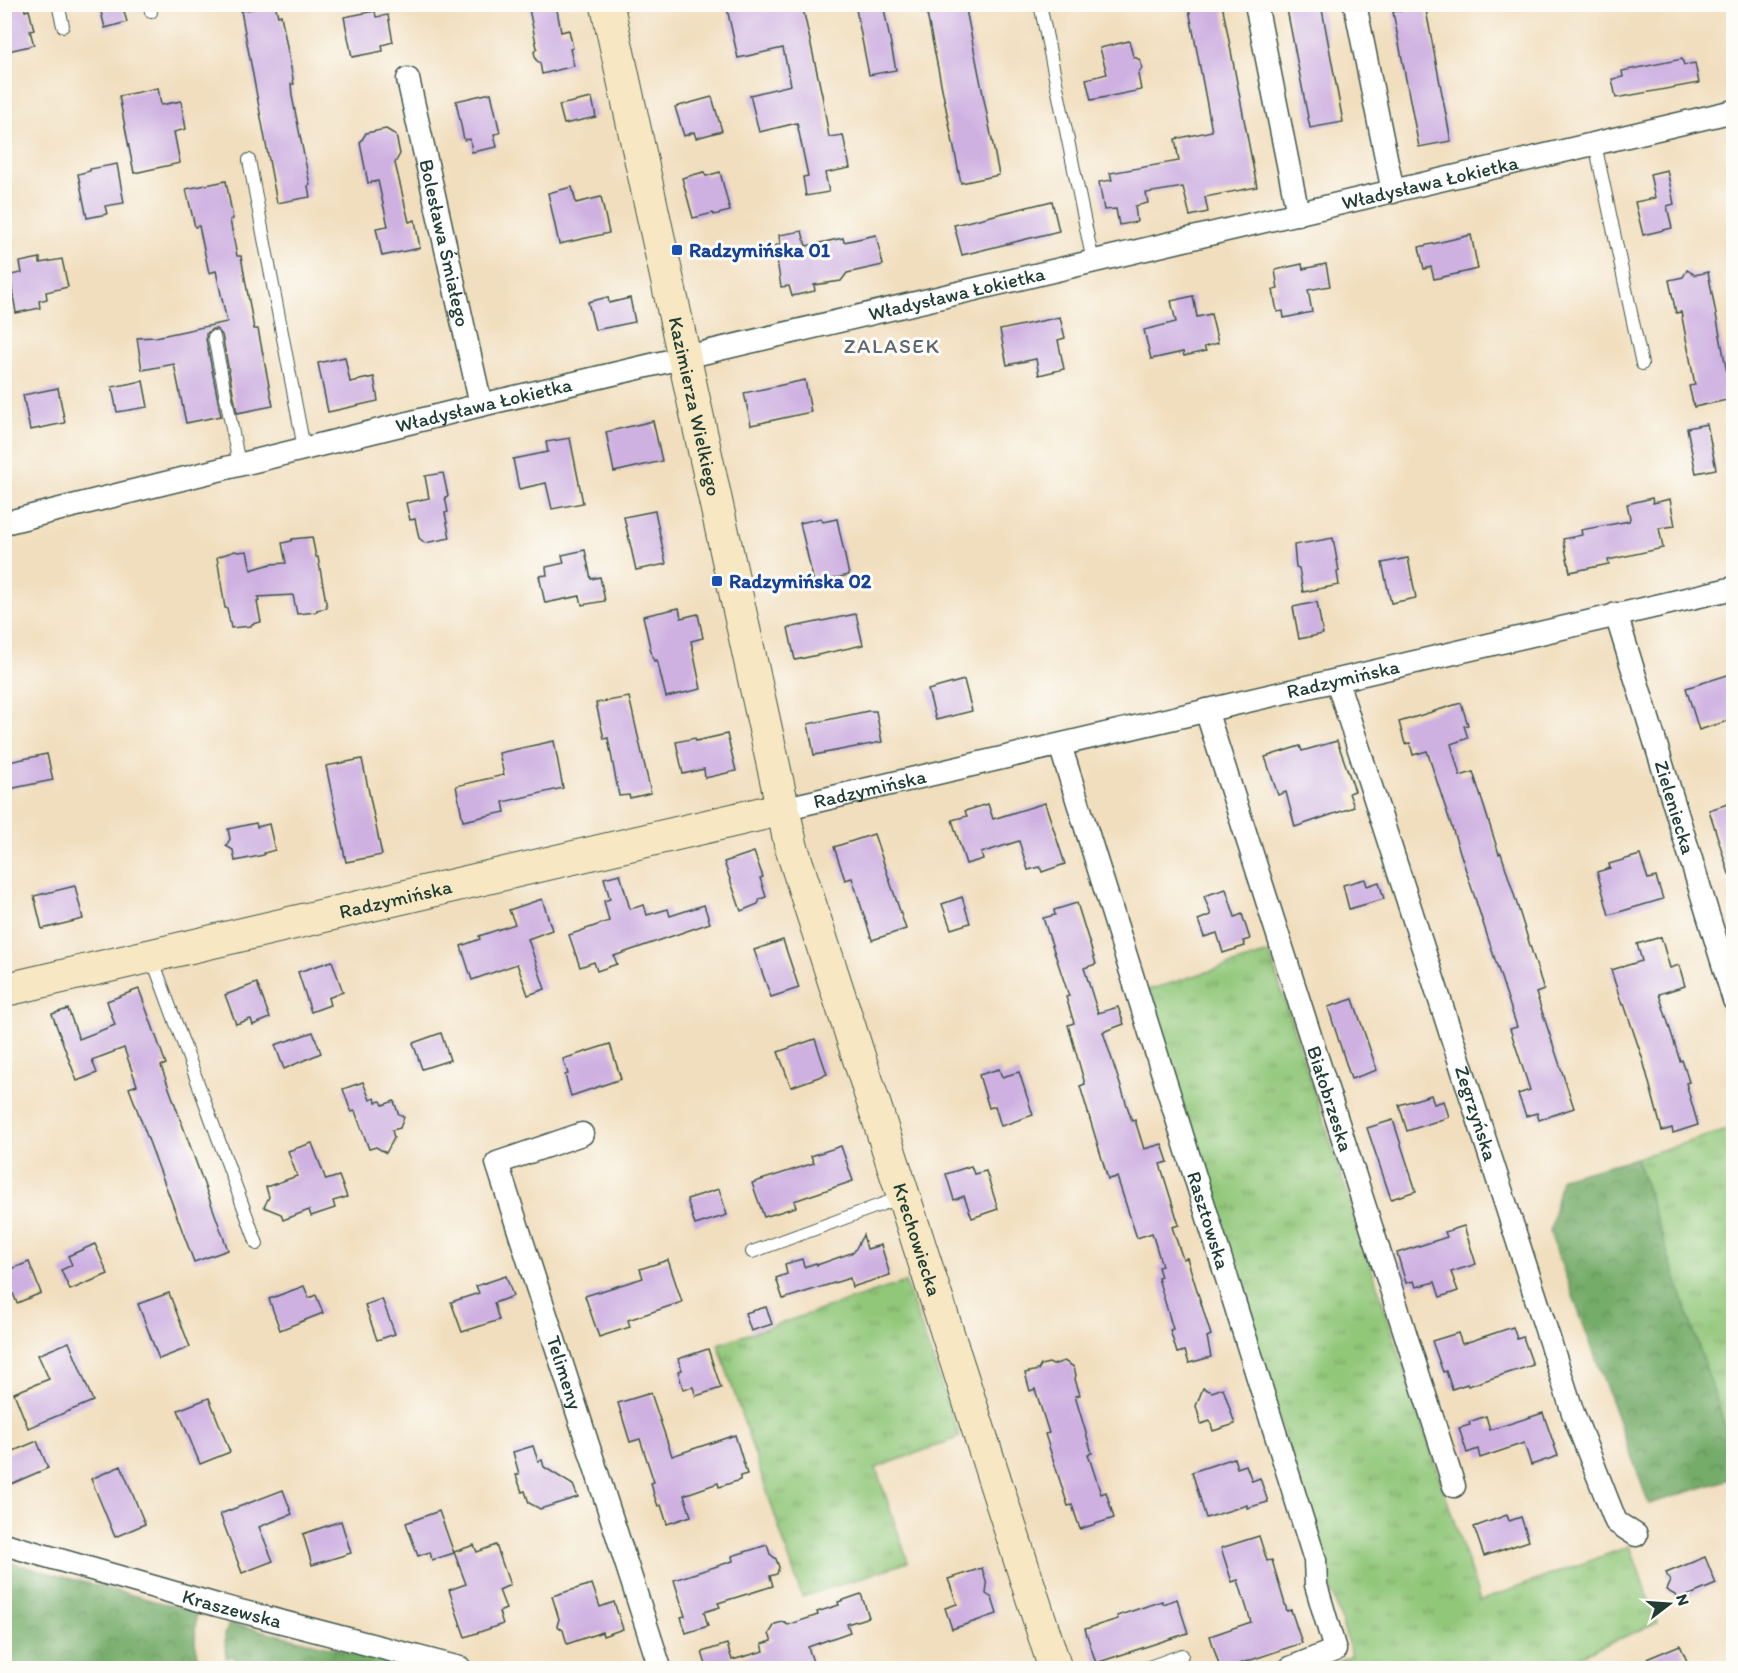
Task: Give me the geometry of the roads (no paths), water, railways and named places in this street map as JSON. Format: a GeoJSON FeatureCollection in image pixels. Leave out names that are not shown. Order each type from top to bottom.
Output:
{"type":"FeatureCollection","features":[{"type":"Feature","properties":{"kind":"street","name":"Kazimierza Wielkiego"},"geometry":{"type":"LineString","coordinates":[[607,4],[782,809]]}},
{"type":"Feature","properties":{"kind":"street"},"geometry":{"type":"LineString","coordinates":[[1256,4],[1298,214]]}},
{"type":"Feature","properties":{"kind":"street"},"geometry":{"type":"LineString","coordinates":[[1355,4],[1393,192]]}},
{"type":"Feature","properties":{"kind":"street","name":"Bolesława Śmiałego"},"geometry":{"type":"LineString","coordinates":[[408,79],[482,405]]}},
{"type":"Feature","properties":{"kind":"street","name":"Władysława Łokietka"},"geometry":{"type":"LineString","coordinates":[[4,523],[482,405],[1734,111]]}},
{"type":"Feature","properties":{"kind":"street","name":"Radzymińska"},"geometry":{"type":"LineString","coordinates":[[4,990],[1734,588]]}},
{"type":"Feature","properties":{"kind":"street","name":"Zieleniecka"},"geometry":{"type":"LineString","coordinates":[[1616,614],[1734,1000]]}},
{"type":"Feature","properties":{"kind":"street","name":"Zegrzyńska"},"geometry":{"type":"LineString","coordinates":[[1337,681],[1573,1413],[1616,1522],[1636,1535]]}},
{"type":"Feature","properties":{"kind":"street","name":"Białobrzeska"},"geometry":{"type":"LineString","coordinates":[[1206,710],[1454,1486]]}},
{"type":"Feature","properties":{"kind":"street","name":"Rasztowska"},"geometry":{"type":"LineString","coordinates":[[1060,745],[1315,1560],[1316,1584],[1335,1650],[1290,1668]]}},
{"type":"Feature","properties":{"kind":"street","name":"Krechowiecka"},"geometry":{"type":"LineString","coordinates":[[782,809],[791,846],[1055,1668]]}},
{"type":"Feature","properties":{"kind":"street","name":"Telimeny"},"geometry":{"type":"LineString","coordinates":[[582,1134],[497,1162],[660,1668]]}},
{"type":"Feature","properties":{"kind":"street","name":"Kraszewska"},"geometry":{"type":"LineString","coordinates":[[4,1544],[217,1605],[460,1668]]}},
{"type":"Feature","properties":{"kind":"lane"},"geometry":{"type":"LineString","coordinates":[[58,4],[63,26]]}},
{"type":"Feature","properties":{"kind":"lane"},"geometry":{"type":"LineString","coordinates":[[1040,4],[1093,262]]}},
{"type":"Feature","properties":{"kind":"lane"},"geometry":{"type":"LineString","coordinates":[[1595,144],[1642,364]]}},
{"type":"Feature","properties":{"kind":"lane"},"geometry":{"type":"LineString","coordinates":[[249,160],[304,448]]}},
{"type":"Feature","properties":{"kind":"lane"},"geometry":{"type":"LineString","coordinates":[[214,337],[239,464]]}},
{"type":"Feature","properties":{"kind":"lane"},"geometry":{"type":"LineString","coordinates":[[151,956],[257,1244]]}},
{"type":"Feature","properties":{"kind":"lane"},"geometry":{"type":"LineString","coordinates":[[752,1252],[903,1197]]}},
{"type":"Feature","properties":{"kind":"lane"},"geometry":{"type":"LineString","coordinates":[[1146,1668],[1182,1655]]}},
{"type":"Feature","properties":{"kind":"place","name":"Radzymińska 01"},"geometry":{"type":"Point","coordinates":[677,250]}},
{"type":"Feature","properties":{"kind":"place","name":"Radzymińska 02"},"geometry":{"type":"Point","coordinates":[717,581]}},
{"type":"Feature","properties":{"kind":"district","name":"ZALASEK"},"geometry":{"type":"Point","coordinates":[892,346]}}]}
